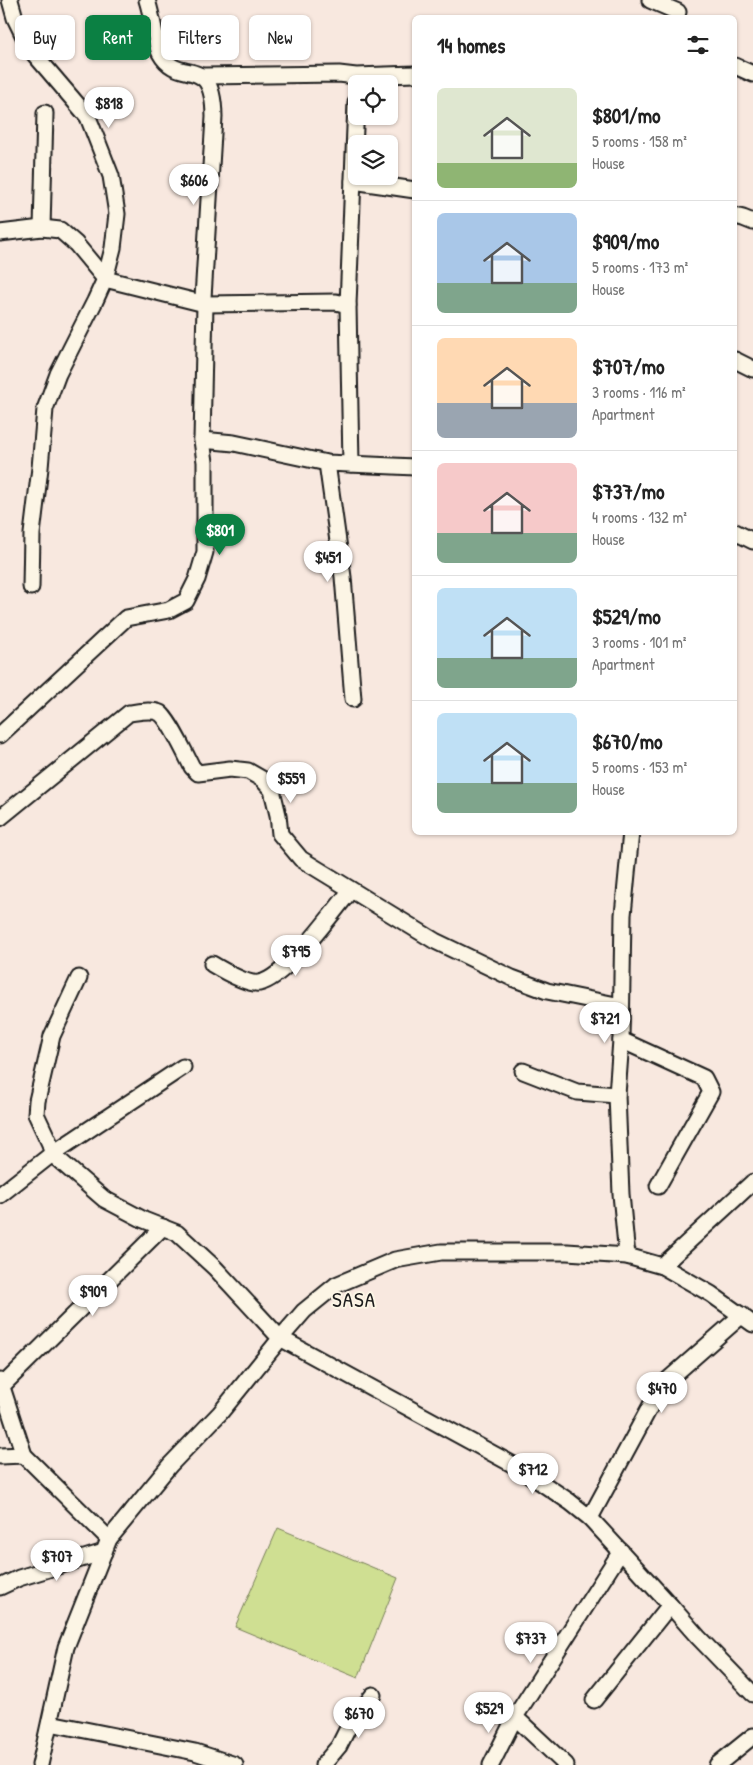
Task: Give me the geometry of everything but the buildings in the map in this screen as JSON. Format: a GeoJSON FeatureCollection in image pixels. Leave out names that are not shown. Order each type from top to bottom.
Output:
{"type":"FeatureCollection","features":[{"type":"Feature","properties":{"kind":"street"},"geometry":{"type":"LineString","coordinates":[[10,0],[15,18],[30,49],[88,117],[111,176],[117,214],[113,248],[105,279],[58,374],[46,409],[32,534],[31,586]]}},
{"type":"Feature","properties":{"kind":"street"},"geometry":{"type":"LineString","coordinates":[[147,0],[160,53],[170,64],[180,70],[203,76],[339,74],[348,77]]}},
{"type":"Feature","properties":{"kind":"street"},"geometry":{"type":"LineString","coordinates":[[650,0],[679,10]]}},
{"type":"Feature","properties":{"kind":"street"},"geometry":{"type":"LineString","coordinates":[[737,67],[753,74]]}},
{"type":"Feature","properties":{"kind":"street"},"geometry":{"type":"LineString","coordinates":[[398,76],[412,74]]}},
{"type":"Feature","properties":{"kind":"street"},"geometry":{"type":"LineString","coordinates":[[0,735],[126,618],[169,610],[186,601],[197,579],[205,552],[205,462],[202,440],[205,304],[203,298],[214,117],[214,98],[210,86],[203,76]]}},
{"type":"Feature","properties":{"kind":"street"},"geometry":{"type":"LineString","coordinates":[[42,228],[46,113]]}},
{"type":"Feature","properties":{"kind":"street"},"geometry":{"type":"LineString","coordinates":[[351,464],[348,306],[353,185]]}},
{"type":"Feature","properties":{"kind":"street"},"geometry":{"type":"LineString","coordinates":[[376,185],[412,190]]}},
{"type":"Feature","properties":{"kind":"street"},"geometry":{"type":"LineString","coordinates":[[737,216],[753,222]]}},
{"type":"Feature","properties":{"kind":"street"},"geometry":{"type":"LineString","coordinates":[[0,233],[42,228],[60,230],[76,244],[105,279],[205,304],[336,302],[348,306]]}},
{"type":"Feature","properties":{"kind":"street"},"geometry":{"type":"LineString","coordinates":[[737,361],[753,369]]}},
{"type":"Feature","properties":{"kind":"street"},"geometry":{"type":"LineString","coordinates":[[202,440],[234,443],[327,463],[412,467]]}},
{"type":"Feature","properties":{"kind":"street"},"geometry":{"type":"LineString","coordinates":[[327,463],[343,576],[353,699]]}},
{"type":"Feature","properties":{"kind":"street"},"geometry":{"type":"LineString","coordinates":[[737,533],[753,541]]}},
{"type":"Feature","properties":{"kind":"street"},"geometry":{"type":"LineString","coordinates":[[0,818],[129,713],[143,711],[159,713],[167,720],[192,767],[198,773],[230,769],[248,771],[262,779],[272,790],[280,834],[301,858],[435,941],[512,978],[547,991],[622,1006]]}},
{"type":"Feature","properties":{"kind":"street"},"geometry":{"type":"LineString","coordinates":[[627,1256],[621,1194],[617,1096],[622,1006],[623,915],[631,835]]}},
{"type":"Feature","properties":{"kind":"street"},"geometry":{"type":"LineString","coordinates":[[212,964],[233,976],[257,984],[272,978],[304,947],[352,890]]}},
{"type":"Feature","properties":{"kind":"street"},"geometry":{"type":"LineString","coordinates":[[79,978],[52,1036],[37,1101],[36,1114],[50,1144],[52,1154],[104,1199],[144,1220],[178,1232],[215,1268],[280,1338],[521,1469],[590,1518],[698,1637],[753,1694]]}},
{"type":"Feature","properties":{"kind":"street"},"geometry":{"type":"LineString","coordinates":[[620,1040],[704,1078],[711,1092],[658,1186]]}},
{"type":"Feature","properties":{"kind":"street"},"geometry":{"type":"LineString","coordinates":[[0,1195],[52,1154],[183,1067]]}},
{"type":"Feature","properties":{"kind":"street"},"geometry":{"type":"LineString","coordinates":[[523,1071],[577,1092],[617,1096]]}},
{"type":"Feature","properties":{"kind":"street"},"geometry":{"type":"LineString","coordinates":[[662,1266],[753,1184]]}},
{"type":"Feature","properties":{"kind":"street"},"geometry":{"type":"LineString","coordinates":[[107,1545],[24,1455],[1,1383],[163,1227]]}},
{"type":"Feature","properties":{"kind":"street"},"geometry":{"type":"LineString","coordinates":[[40,1765],[66,1647],[107,1545],[170,1465],[220,1413],[280,1338],[304,1311],[336,1285],[395,1260],[441,1252],[567,1252],[627,1256],[662,1266],[711,1294],[747,1319],[669,1379],[656,1394],[590,1518]]}},
{"type":"Feature","properties":{"kind":"street"},"geometry":{"type":"LineString","coordinates":[[0,1456],[24,1455]]}},
{"type":"Feature","properties":{"kind":"street"},"geometry":{"type":"LineString","coordinates":[[0,1587],[107,1545]]}},
{"type":"Feature","properties":{"kind":"street"},"geometry":{"type":"LineString","coordinates":[[491,1765],[515,1717],[621,1551]]}},
{"type":"Feature","properties":{"kind":"street"},"geometry":{"type":"LineString","coordinates":[[594,1700],[670,1605]]}},
{"type":"Feature","properties":{"kind":"street"},"geometry":{"type":"LineString","coordinates":[[323,1765],[339,1746],[348,1728],[374,1695]]}},
{"type":"Feature","properties":{"kind":"street"},"geometry":{"type":"LineString","coordinates":[[515,1717],[566,1765]]}},
{"type":"Feature","properties":{"kind":"street"},"geometry":{"type":"LineString","coordinates":[[50,1723],[195,1752],[235,1765]]}},
{"type":"Feature","properties":{"kind":"street"},"geometry":{"type":"LineString","coordinates":[[717,1765],[753,1736]]}},
{"type":"Feature","properties":{"kind":"green space"},"geometry":{"type":"Polygon","coordinates":[[[278,1528],[398,1578],[358,1678],[235,1627],[278,1528]]]}},
{"type":"Feature","properties":{"kind":"district","name":"SASA"},"geometry":{"type":"Point","coordinates":[354,1300]}}]}
